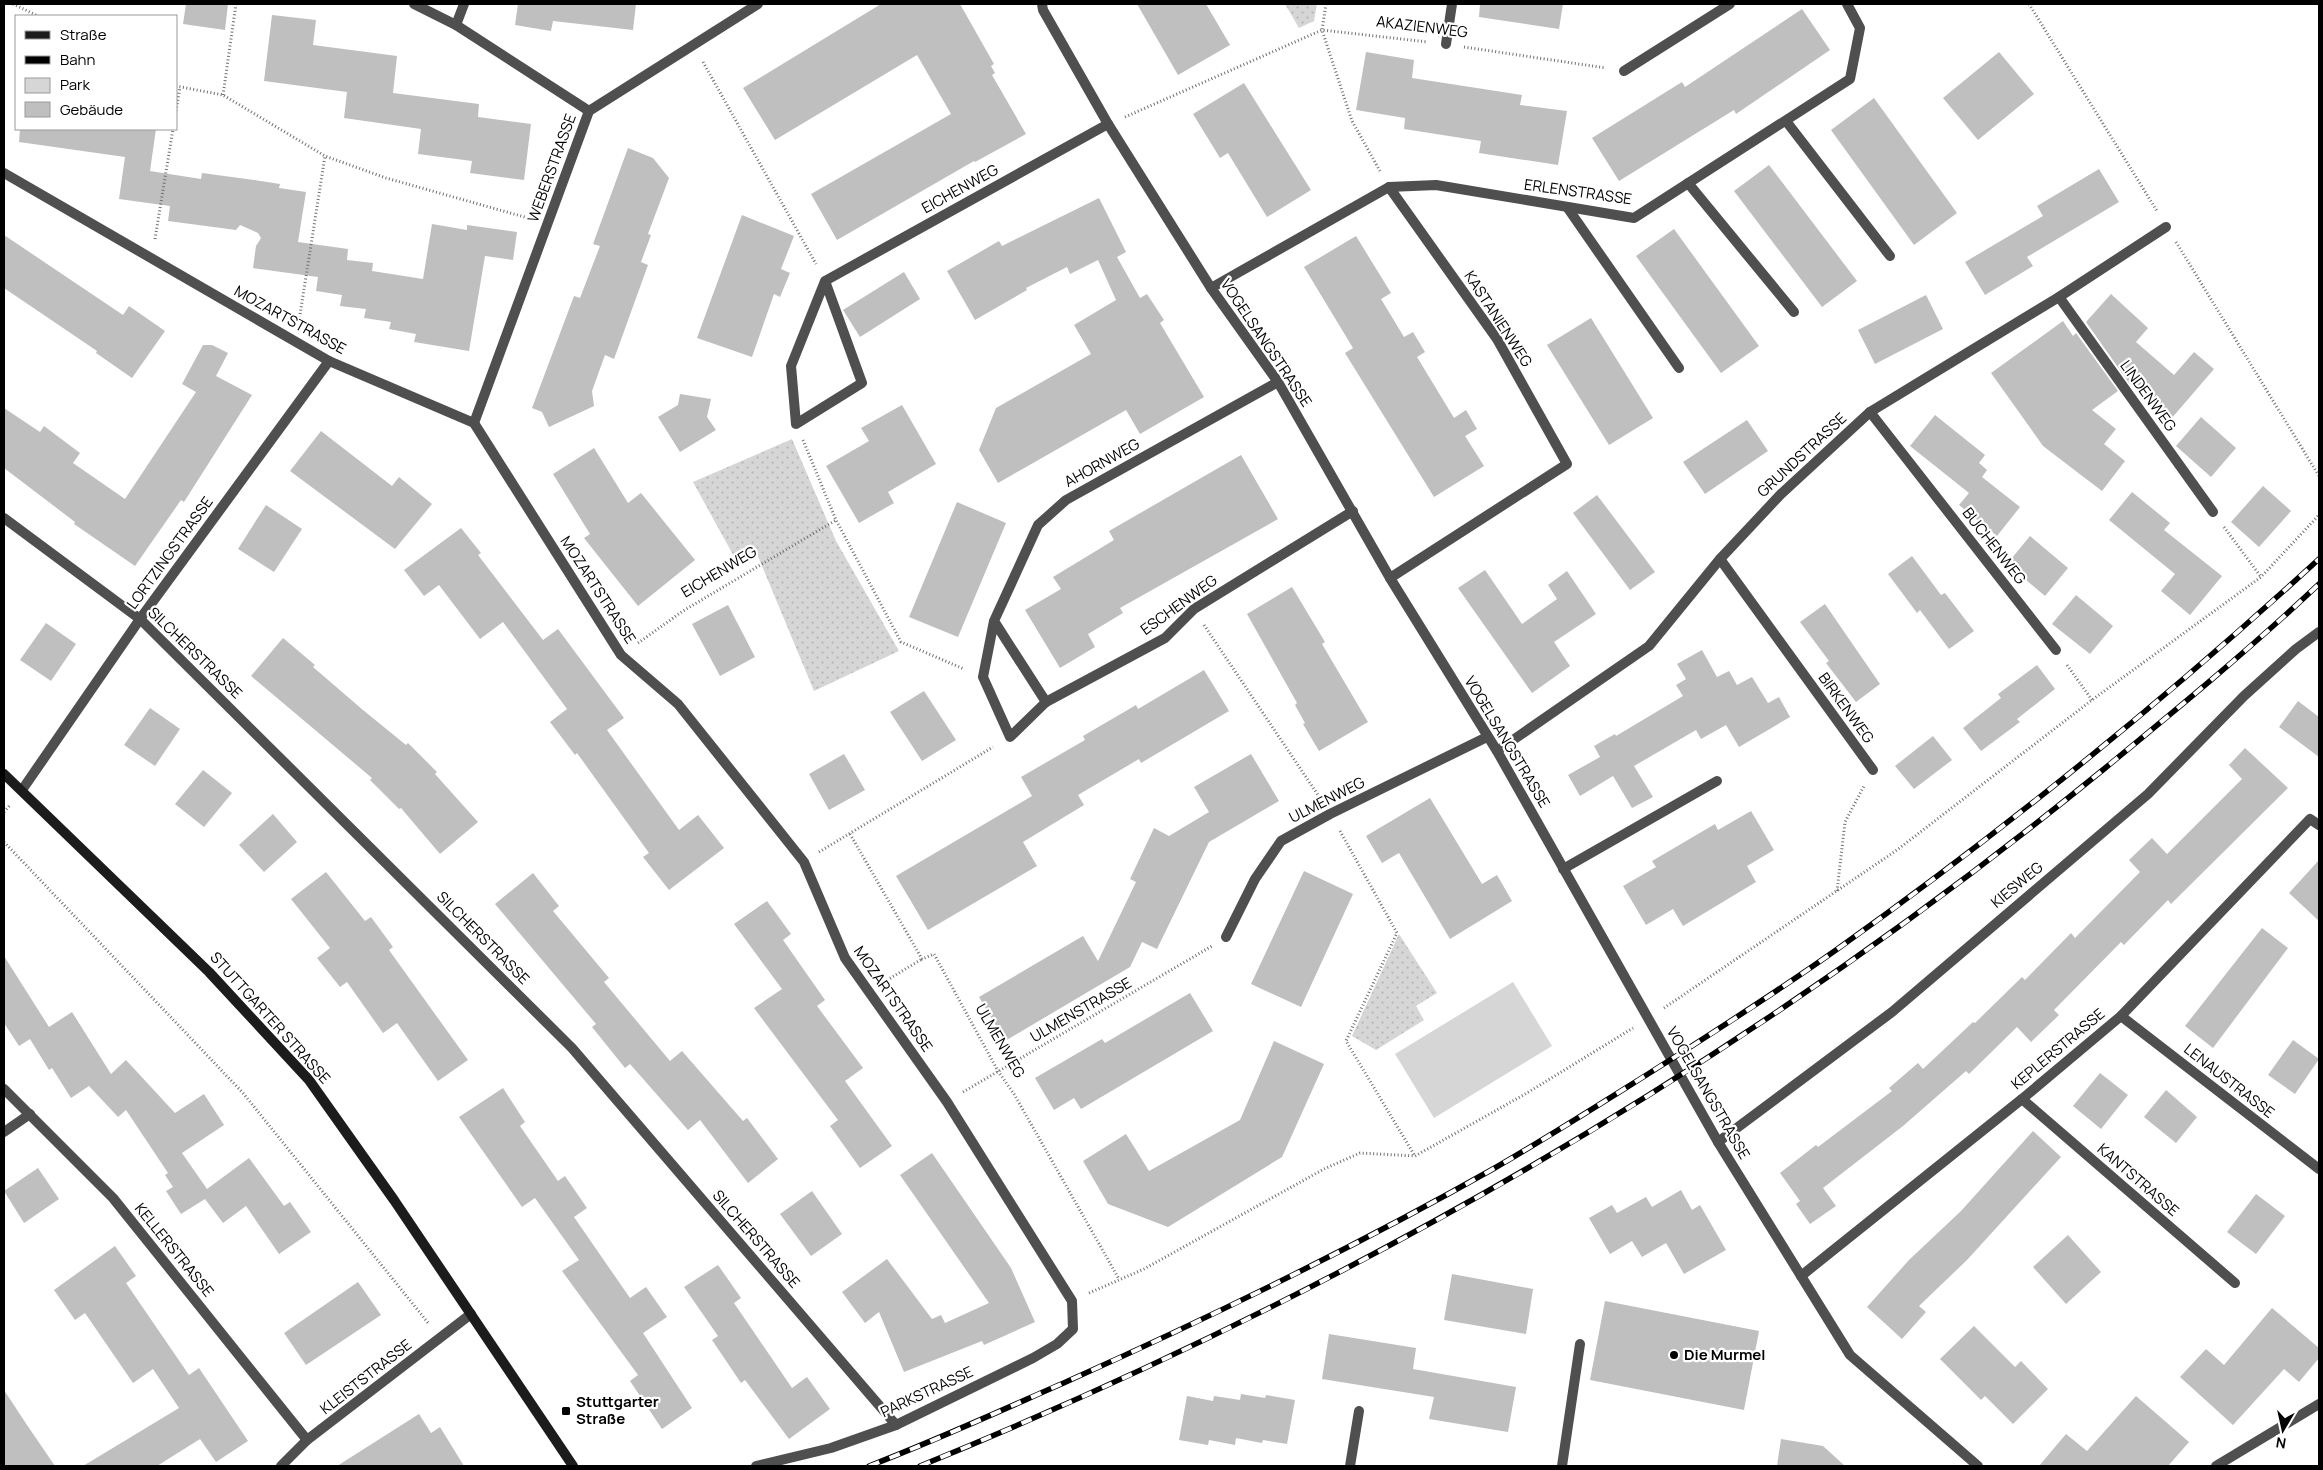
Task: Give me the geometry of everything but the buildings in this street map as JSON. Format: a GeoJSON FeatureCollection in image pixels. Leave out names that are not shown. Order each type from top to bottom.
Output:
{"type":"FeatureCollection","features":[{"type":"Feature","properties":{"kind":"street"},"geometry":{"type":"LineString","coordinates":[[414,4],[456,25],[589,111]]}},
{"type":"Feature","properties":{"kind":"street"},"geometry":{"type":"LineString","coordinates":[[456,25],[464,4]]}},
{"type":"Feature","properties":{"kind":"street","name":"WEBERSTRASSE"},"geometry":{"type":"LineString","coordinates":[[474,422],[589,111],[692,44],[758,4]]}},
{"type":"Feature","properties":{"kind":"street","name":"VOGELSANGSTRASSE"},"geometry":{"type":"LineString","coordinates":[[1042,4],[1042,10],[1108,124],[1211,288],[1278,382],[1390,578],[1497,751],[1647,1020],[1718,1142],[1850,1356],[1978,1466]]}},
{"type":"Feature","properties":{"kind":"street"},"geometry":{"type":"LineString","coordinates":[[1446,44],[1452,4]]}},
{"type":"Feature","properties":{"kind":"street"},"geometry":{"type":"LineString","coordinates":[[1624,71],[1730,4]]}},
{"type":"Feature","properties":{"kind":"street","name":"ERLENSTRASSE"},"geometry":{"type":"LineString","coordinates":[[1211,288],[1389,187],[1436,185],[1634,218],[1850,79],[1860,28],[1846,4]]}},
{"type":"Feature","properties":{"kind":"street"},"geometry":{"type":"LineString","coordinates":[[1786,121],[1890,256]]}},
{"type":"Feature","properties":{"kind":"street","name":"EICHENWEG"},"geometry":{"type":"LineString","coordinates":[[826,281],[1108,124]]}},
{"type":"Feature","properties":{"kind":"street","name":"MOZARTSTRASSE"},"geometry":{"type":"LineString","coordinates":[[4,173],[329,361],[474,422],[621,655],[678,704],[804,862],[845,958],[947,1102],[1072,1302]]}},
{"type":"Feature","properties":{"kind":"street"},"geometry":{"type":"LineString","coordinates":[[1688,183],[1794,312]]}},
{"type":"Feature","properties":{"kind":"street","name":"KASTANIENWEG"},"geometry":{"type":"LineString","coordinates":[[1389,187],[1497,339],[1567,464],[1390,578]]}},
{"type":"Feature","properties":{"kind":"street"},"geometry":{"type":"LineString","coordinates":[[1567,207],[1679,368]]}},
{"type":"Feature","properties":{"kind":"street","name":"GRUNDSTRASSE"},"geometry":{"type":"LineString","coordinates":[[1497,751],[1649,646],[1720,559],[1781,494],[1870,412],[2059,297],[2166,227]]}},
{"type":"Feature","properties":{"kind":"street"},"geometry":{"type":"LineString","coordinates":[[826,281],[862,383],[796,424],[791,366],[826,281]]}},
{"type":"Feature","properties":{"kind":"street","name":"LINDENWEG"},"geometry":{"type":"LineString","coordinates":[[2059,297],[2213,512]]}},
{"type":"Feature","properties":{"kind":"street","name":"LORTZINGSTRASSE"},"geometry":{"type":"LineString","coordinates":[[22,790],[140,619],[329,361]]}},
{"type":"Feature","properties":{"kind":"street","name":"AHORNWEG"},"geometry":{"type":"LineString","coordinates":[[983,677],[994,621],[1038,525],[1066,500],[1278,382]]}},
{"type":"Feature","properties":{"kind":"street","name":"BUCHENWEG"},"geometry":{"type":"LineString","coordinates":[[1870,412],[2056,650]]}},
{"type":"Feature","properties":{"kind":"street","name":"ESCHENWEG"},"geometry":{"type":"LineString","coordinates":[[1046,702],[1165,638],[1194,610],[1352,511]]}},
{"type":"Feature","properties":{"kind":"street","name":"SILCHERSTRASSE"},"geometry":{"type":"LineString","coordinates":[[4,518],[140,619],[572,1048],[896,1425]]}},
{"type":"Feature","properties":{"kind":"street","name":"BIRKENWEG"},"geometry":{"type":"LineString","coordinates":[[1720,559],[1873,770]]}},
{"type":"Feature","properties":{"kind":"street"},"geometry":{"type":"LineString","coordinates":[[983,677],[1010,737],[1046,702],[994,621]]}},
{"type":"Feature","properties":{"kind":"street","name":"KIESWEG"},"geometry":{"type":"LineString","coordinates":[[1718,1142],[1892,1012],[2148,794],[2244,696],[2296,649],[2319,632]]}},
{"type":"Feature","properties":{"kind":"street","name":"ULMENWEG"},"geometry":{"type":"LineString","coordinates":[[1226,937],[1255,879],[1280,841],[1330,814],[1488,737]]}},
{"type":"Feature","properties":{"kind":"street","name":"STUTTGARTER STRASSE"},"geometry":{"type":"LineString","coordinates":[[4,774],[209,972],[309,1080],[471,1314],[573,1466]]}},
{"type":"Feature","properties":{"kind":"street"},"geometry":{"type":"LineString","coordinates":[[1563,869],[1717,780]]}},
{"type":"Feature","properties":{"kind":"street","name":"KEPLERSTRASSE"},"geometry":{"type":"LineString","coordinates":[[1801,1276],[2022,1099],[2121,1016],[2310,819],[2319,825]]}},
{"type":"Feature","properties":{"kind":"street","name":"LENAUSTRASSE"},"geometry":{"type":"LineString","coordinates":[[2121,1016],[2319,1169]]}},
{"type":"Feature","properties":{"kind":"street","name":"KELLERSTRASSE"},"geometry":{"type":"LineString","coordinates":[[4,1089],[113,1198],[308,1440]]}},
{"type":"Feature","properties":{"kind":"street","name":"KANTSTRASSE"},"geometry":{"type":"LineString","coordinates":[[2022,1099],[2235,1283]]}},
{"type":"Feature","properties":{"kind":"street"},"geometry":{"type":"LineString","coordinates":[[4,1132],[30,1114]]}},
{"type":"Feature","properties":{"kind":"street","name":"PARKSTRASSE"},"geometry":{"type":"LineString","coordinates":[[756,1466],[831,1448],[896,1425],[1057,1344],[1073,1329],[1072,1302]]}},
{"type":"Feature","properties":{"kind":"street","name":"KLEISTSTRASSE"},"geometry":{"type":"LineString","coordinates":[[281,1466],[308,1440],[471,1314]]}},
{"type":"Feature","properties":{"kind":"street"},"geometry":{"type":"LineString","coordinates":[[1562,1466],[1580,1344]]}},
{"type":"Feature","properties":{"kind":"street"},"geometry":{"type":"LineString","coordinates":[[2216,1466],[2319,1404]]}},
{"type":"Feature","properties":{"kind":"street"},"geometry":{"type":"LineString","coordinates":[[1350,1466],[1358,1411]]}},
{"type":"Feature","properties":{"kind":"path"},"geometry":{"type":"LineString","coordinates":[[13,4],[36,15]]}},
{"type":"Feature","properties":{"kind":"path"},"geometry":{"type":"LineString","coordinates":[[223,95],[236,4]]}},
{"type":"Feature","properties":{"kind":"path"},"geometry":{"type":"LineString","coordinates":[[1326,4],[1322,30],[1352,121],[1389,187]]}},
{"type":"Feature","properties":{"kind":"path"},"geometry":{"type":"LineString","coordinates":[[1108,124],[1322,30]]}},
{"type":"Feature","properties":{"kind":"path","name":"AKAZIENWEG"},"geometry":{"type":"LineString","coordinates":[[1322,30],[1446,44],[1624,71]]}},
{"type":"Feature","properties":{"kind":"path"},"geometry":{"type":"LineString","coordinates":[[692,44],[826,281]]}},
{"type":"Feature","properties":{"kind":"path"},"geometry":{"type":"LineString","coordinates":[[178,86],[223,95],[325,156],[386,178],[547,224]]}},
{"type":"Feature","properties":{"kind":"path"},"geometry":{"type":"LineString","coordinates":[[152,259],[173,130]]}},
{"type":"Feature","properties":{"kind":"path"},"geometry":{"type":"LineString","coordinates":[[296,341],[325,156]]}},
{"type":"Feature","properties":{"kind":"path"},"geometry":{"type":"LineString","coordinates":[[796,424],[836,520],[901,642],[983,677]]}},
{"type":"Feature","properties":{"kind":"path"},"geometry":{"type":"LineString","coordinates":[[2213,512],[2261,577]]}},
{"type":"Feature","properties":{"kind":"path"},"geometry":{"type":"LineString","coordinates":[[1072,1302],[1156,1263],[1324,1169],[1360,1153],[1414,1156],[1527,1092],[1647,1020],[1897,850],[2092,700],[2261,577],[2319,515]]}},
{"type":"Feature","properties":{"kind":"path","name":"EICHENWEG"},"geometry":{"type":"LineString","coordinates":[[621,655],[682,612],[836,520]]}},
{"type":"Feature","properties":{"kind":"path"},"geometry":{"type":"LineString","coordinates":[[1194,610],[1330,814],[1397,932],[1346,1041],[1414,1156]]}},
{"type":"Feature","properties":{"kind":"path"},"geometry":{"type":"LineString","coordinates":[[2056,650],[2092,700]]}},
{"type":"Feature","properties":{"kind":"path"},"geometry":{"type":"LineString","coordinates":[[804,862],[1010,737]]}},
{"type":"Feature","properties":{"kind":"path"},"geometry":{"type":"LineString","coordinates":[[1837,891],[1845,822],[1873,770]]}},
{"type":"Feature","properties":{"kind":"path"},"geometry":{"type":"LineString","coordinates":[[850,834],[922,959],[868,991]]}},
{"type":"Feature","properties":{"kind":"path"},"geometry":{"type":"LineString","coordinates":[[4,842],[242,1093],[440,1338]]}},
{"type":"Feature","properties":{"kind":"path","name":"ULMENSTRASSE"},"geometry":{"type":"LineString","coordinates":[[947,1102],[1226,937]]}},
{"type":"Feature","properties":{"kind":"path","name":"ULMENWEG"},"geometry":{"type":"LineString","coordinates":[[922,959],[934,954],[998,1071],[1014,1094],[1119,1279]]}},
{"type":"Feature","properties":{"kind":"green space"},"geometry":{"type":"Polygon","coordinates":[[[1285,4],[1317,4],[1314,21],[1299,28],[1285,4]]]}},
{"type":"Feature","properties":{"kind":"green space"},"geometry":{"type":"Polygon","coordinates":[[[792,439],[836,541],[899,651],[814,691],[757,554],[737,562],[693,482],[792,439]]]}},
{"type":"Feature","properties":{"kind":"green space"},"geometry":{"type":"Polygon","coordinates":[[[1399,934],[1437,993],[1416,1006],[1424,1020],[1376,1050],[1352,1036],[1399,934]]]}},
{"type":"Feature","properties":{"kind":"green space"},"geometry":{"type":"Polygon","coordinates":[[[1513,982],[1552,1046],[1434,1118],[1395,1054],[1513,982]]]}},
{"type":"Feature","properties":{"kind":"railway"},"geometry":{"type":"LineString","coordinates":[[869,1466],[1068,1381],[1283,1280],[1441,1198],[1493,1169],[1610,1098],[1719,1029],[1836,950],[1961,858],[2144,713],[2319,559]]}},
{"type":"Feature","properties":{"kind":"railway"},"geometry":{"type":"LineString","coordinates":[[920,1466],[1080,1398],[1236,1325],[1389,1246],[1538,1162],[1685,1073],[1828,977],[1967,876],[2159,724],[2319,584]]}},
{"type":"Feature","properties":{"kind":"place","name":"Die Murmel"},"geometry":{"type":"Point","coordinates":[1674,1355]}},
{"type":"Feature","properties":{"kind":"place","name":"Stuttgarter Straße"},"geometry":{"type":"Point","coordinates":[566,1411]}}]}
